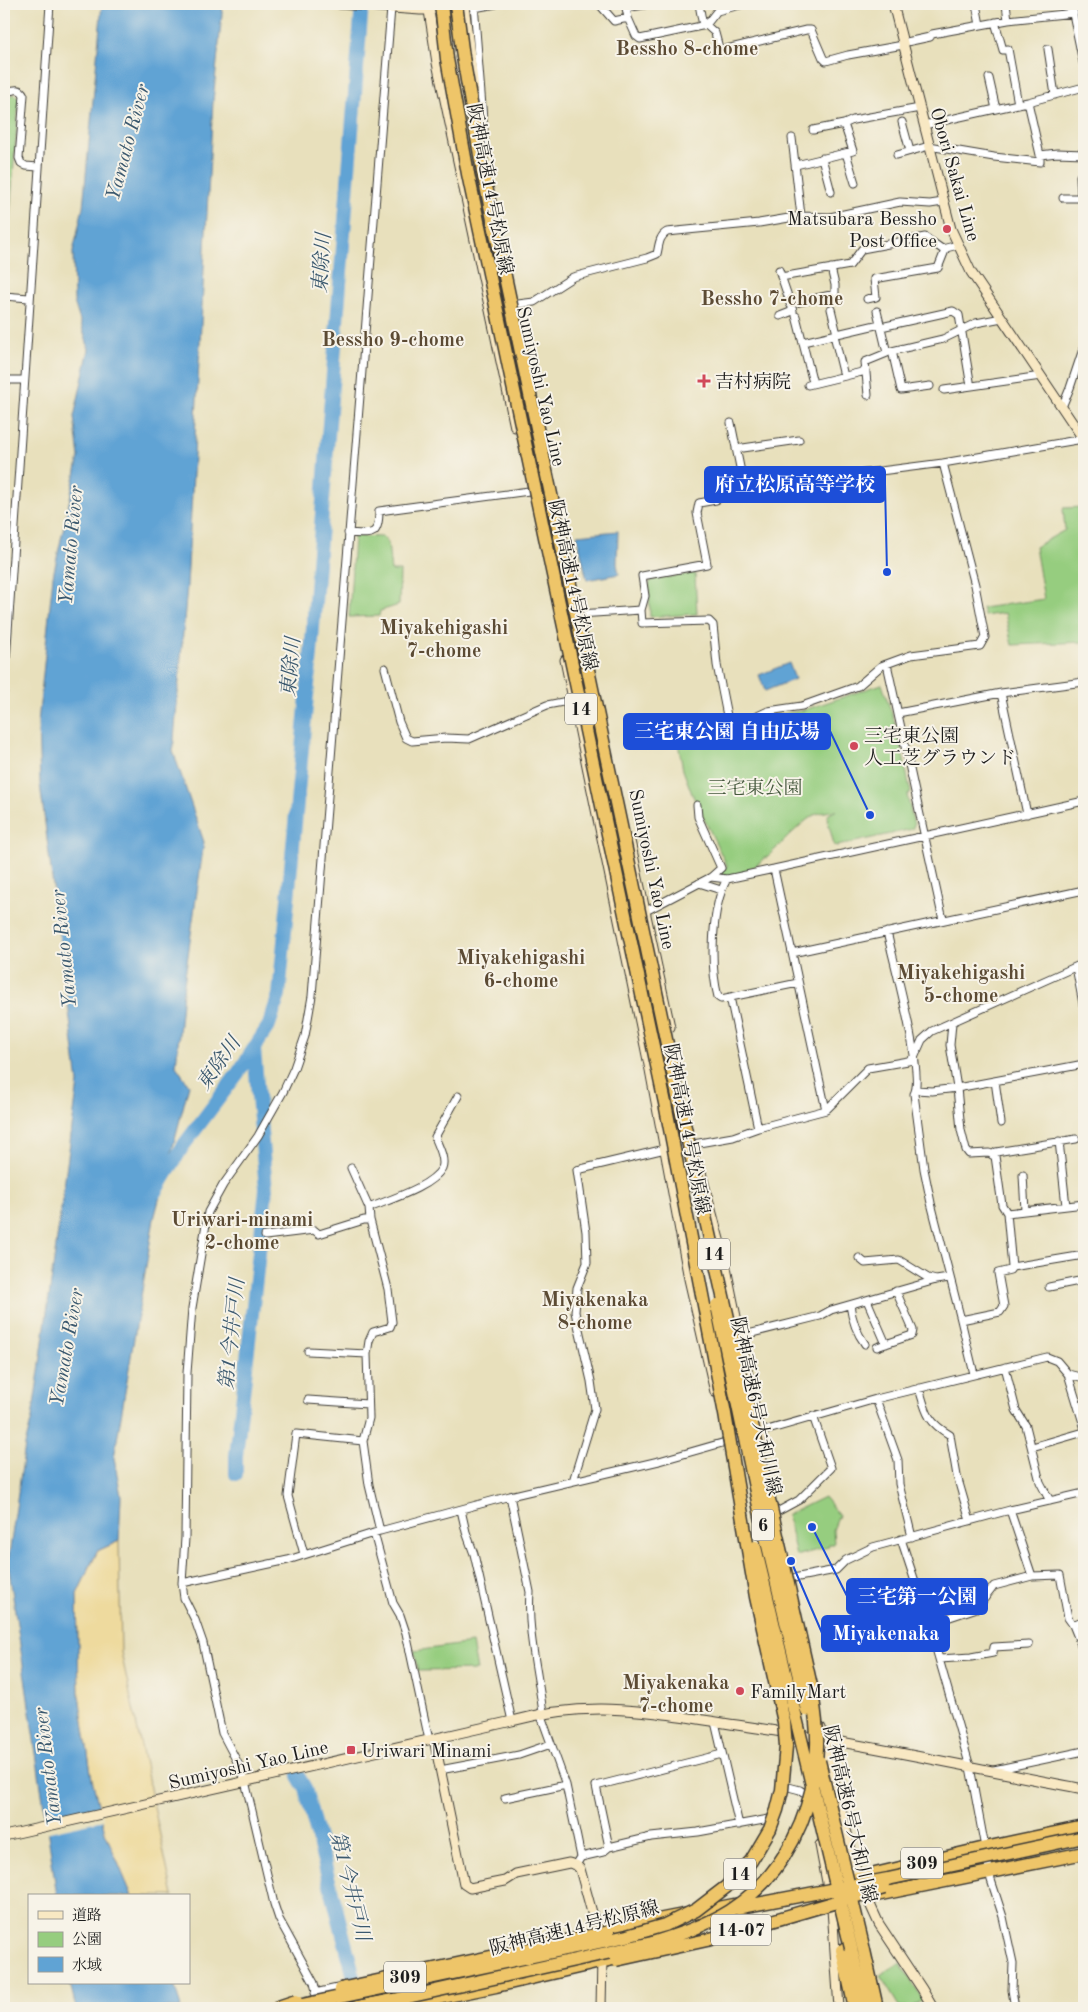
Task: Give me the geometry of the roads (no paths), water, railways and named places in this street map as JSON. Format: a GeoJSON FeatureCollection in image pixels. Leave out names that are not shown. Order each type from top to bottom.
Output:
{"type":"FeatureCollection","features":[{"type":"Feature","properties":{"kind":"highway","name":"阪神高速14号松原線"},"geometry":{"type":"LineString","coordinates":[[288,2008],[558,1952],[665,1925],[688,1914],[712,1899],[739,1875],[751,1861],[761,1846],[777,1810],[784,1776],[786,1746],[780,1699],[756,1597],[725,1414],[665,1103],[468,174],[447,59],[433,5]]}},
{"type":"Feature","properties":{"kind":"highway","name":"阪神高速14号松原線"},"geometry":{"type":"LineString","coordinates":[[352,2008],[391,2004],[628,1949],[700,1926],[729,1911],[746,1899],[760,1885],[785,1855],[808,1805],[813,1784],[817,1746],[815,1707],[679,1101],[485,182],[463,57],[466,5]]}},
{"type":"Feature","properties":{"kind":"highway","name":"阪神高速6号大和川線"},"geometry":{"type":"LineString","coordinates":[[679,1101],[738,1412],[879,2008]]}},
{"type":"Feature","properties":{"kind":"highway","name":"阪神高速6号大和川線"},"geometry":{"type":"LineString","coordinates":[[725,1414],[797,1730],[865,2008]]}},
{"type":"Feature","properties":{"kind":"highway"},"geometry":{"type":"LineString","coordinates":[[797,1730],[830,1877],[854,2008]]}},
{"type":"Feature","properties":{"kind":"highway","name":"309"},"geometry":{"type":"LineString","coordinates":[[264,2008],[488,1959],[598,1931],[829,1885],[1084,1827]]}},
{"type":"Feature","properties":{"kind":"highway","name":"14-07"},"geometry":{"type":"LineString","coordinates":[[275,2008],[318,1994],[513,1951],[888,1879],[1084,1837]]}},
{"type":"Feature","properties":{"kind":"highway","name":"14-07"},"geometry":{"type":"LineString","coordinates":[[391,2004],[671,1949],[879,1889],[1084,1844]]}},
{"type":"Feature","properties":{"kind":"highway","name":"309"},"geometry":{"type":"LineString","coordinates":[[391,2004],[496,1986],[832,1908],[868,1897],[1084,1853]]}},
{"type":"Feature","properties":{"kind":"main road"},"geometry":{"type":"LineString","coordinates":[[339,4],[389,8],[466,5]]}},
{"type":"Feature","properties":{"kind":"main road","name":"Obori Sakai Line"},"geometry":{"type":"LineString","coordinates":[[893,4],[943,202],[958,245],[971,272],[1084,439]]}},
{"type":"Feature","properties":{"kind":"main road","name":"Sumiyoshi Yao Line"},"geometry":{"type":"LineString","coordinates":[[433,5],[437,63],[557,619],[665,1149],[689,1279],[726,1442],[797,1730],[829,1885],[839,2008]]}},
{"type":"Feature","properties":{"kind":"main road","name":"Sumiyoshi Yao Line"},"geometry":{"type":"LineString","coordinates":[[466,5],[481,182],[506,306],[580,614],[646,911],[694,1144],[724,1258],[788,1579],[823,1739],[858,1878],[879,1924],[933,2008]]}},
{"type":"Feature","properties":{"kind":"main road","name":"Sumiyoshi Yao Line"},"geometry":{"type":"LineString","coordinates":[[6,1836],[432,1740],[542,1713],[585,1709],[630,1709],[714,1722],[797,1730],[823,1739]]}},
{"type":"Feature","properties":{"kind":"main road"},"geometry":{"type":"LineString","coordinates":[[823,1739],[1084,1789]]}},
{"type":"Feature","properties":{"kind":"main road"},"geometry":{"type":"LineString","coordinates":[[432,1740],[464,1884],[470,1888],[505,1882],[516,1874],[579,1861],[598,1931],[602,1961],[601,2008]]}},
{"type":"Feature","properties":{"kind":"street"},"geometry":{"type":"LineString","coordinates":[[4,691],[50,4]]}},
{"type":"Feature","properties":{"kind":"street"},"geometry":{"type":"LineString","coordinates":[[466,5],[496,4]]}},
{"type":"Feature","properties":{"kind":"street"},"geometry":{"type":"LineString","coordinates":[[599,4],[614,21],[628,18]]}},
{"type":"Feature","properties":{"kind":"street"},"geometry":{"type":"LineString","coordinates":[[649,4],[626,8],[636,36],[640,39],[705,26],[717,10],[744,4]]}},
{"type":"Feature","properties":{"kind":"street"},"geometry":{"type":"LineString","coordinates":[[699,4],[705,26],[715,33],[719,48],[722,50],[812,30],[822,58],[826,61],[903,44],[930,37],[932,34],[1008,20],[1074,13]]}},
{"type":"Feature","properties":{"kind":"street"},"geometry":{"type":"LineString","coordinates":[[976,4],[980,25]]}},
{"type":"Feature","properties":{"kind":"street"},"geometry":{"type":"LineString","coordinates":[[1006,4],[1008,20]]}},
{"type":"Feature","properties":{"kind":"street"},"geometry":{"type":"LineString","coordinates":[[1071,4],[1084,67]]}},
{"type":"Feature","properties":{"kind":"street"},"geometry":{"type":"LineString","coordinates":[[320,2008],[314,1982],[279,1919],[274,1904],[242,1782],[241,1769],[222,1733],[203,1643],[196,1620],[184,1598],[182,1583],[185,1538],[187,1372],[192,1308],[208,1212],[223,1185],[258,1136],[283,1092],[305,1036],[312,996],[389,8]]}},
{"type":"Feature","properties":{"kind":"street"},"geometry":{"type":"LineString","coordinates":[[995,22],[1003,50],[1008,49],[1018,104]]}},
{"type":"Feature","properties":{"kind":"street"},"geometry":{"type":"LineString","coordinates":[[1048,48],[1055,95]]}},
{"type":"Feature","properties":{"kind":"street"},"geometry":{"type":"LineString","coordinates":[[989,78],[996,109]]}},
{"type":"Feature","properties":{"kind":"street"},"geometry":{"type":"LineString","coordinates":[[924,125],[1028,102],[1084,87]]}},
{"type":"Feature","properties":{"kind":"street"},"geometry":{"type":"LineString","coordinates":[[4,93],[19,89],[24,95],[19,158],[20,163],[26,166],[38,167]]}},
{"type":"Feature","properties":{"kind":"street"},"geometry":{"type":"LineString","coordinates":[[897,155],[929,146],[994,157],[1040,162],[1028,102]]}},
{"type":"Feature","properties":{"kind":"street"},"geometry":{"type":"LineString","coordinates":[[813,130],[844,124],[853,120],[898,114],[920,108]]}},
{"type":"Feature","properties":{"kind":"street"},"geometry":{"type":"LineString","coordinates":[[902,122],[910,151]]}},
{"type":"Feature","properties":{"kind":"street"},"geometry":{"type":"LineString","coordinates":[[796,165],[853,151],[844,124]]}},
{"type":"Feature","properties":{"kind":"street"},"geometry":{"type":"LineString","coordinates":[[792,138],[801,216]]}},
{"type":"Feature","properties":{"kind":"street"},"geometry":{"type":"LineString","coordinates":[[1040,155],[1057,152],[1084,154]]}},
{"type":"Feature","properties":{"kind":"street"},"geometry":{"type":"LineString","coordinates":[[846,153],[855,183]]}},
{"type":"Feature","properties":{"kind":"street"},"geometry":{"type":"LineString","coordinates":[[822,158],[831,192]]}},
{"type":"Feature","properties":{"kind":"street"},"geometry":{"type":"LineString","coordinates":[[1063,198],[1083,198],[1080,176]]}},
{"type":"Feature","properties":{"kind":"street"},"geometry":{"type":"LineString","coordinates":[[506,306],[534,302],[573,277],[657,254],[660,240],[663,234],[667,232],[759,223],[801,216],[830,217],[900,202],[930,204],[943,202]]}},
{"type":"Feature","properties":{"kind":"street"},"geometry":{"type":"LineString","coordinates":[[780,316],[793,312],[780,274],[850,265],[862,249],[925,237],[942,249],[958,245]]}},
{"type":"Feature","properties":{"kind":"street"},"geometry":{"type":"LineString","coordinates":[[867,299],[876,297],[874,279],[938,268],[946,248]]}},
{"type":"Feature","properties":{"kind":"street"},"geometry":{"type":"LineString","coordinates":[[790,304],[835,294],[832,268]]}},
{"type":"Feature","properties":{"kind":"street"},"geometry":{"type":"LineString","coordinates":[[4,296],[29,298]]}},
{"type":"Feature","properties":{"kind":"street"},"geometry":{"type":"LineString","coordinates":[[831,309],[843,372]]}},
{"type":"Feature","properties":{"kind":"street"},"geometry":{"type":"LineString","coordinates":[[877,311],[901,390],[930,386]]}},
{"type":"Feature","properties":{"kind":"street"},"geometry":{"type":"LineString","coordinates":[[803,342],[953,311],[959,314],[970,381]]}},
{"type":"Feature","properties":{"kind":"street"},"geometry":{"type":"LineString","coordinates":[[796,316],[810,382],[866,371]]}},
{"type":"Feature","properties":{"kind":"street"},"geometry":{"type":"LineString","coordinates":[[868,395],[865,362],[890,352],[943,339],[976,323],[1002,318]]}},
{"type":"Feature","properties":{"kind":"street"},"geometry":{"type":"LineString","coordinates":[[1062,407],[1084,346]]}},
{"type":"Feature","properties":{"kind":"street"},"geometry":{"type":"LineString","coordinates":[[944,390],[1041,376]]}},
{"type":"Feature","properties":{"kind":"street"},"geometry":{"type":"LineString","coordinates":[[4,380],[24,380]]}},
{"type":"Feature","properties":{"kind":"street"},"geometry":{"type":"LineString","coordinates":[[730,423],[745,492]]}},
{"type":"Feature","properties":{"kind":"street"},"geometry":{"type":"LineString","coordinates":[[943,463],[975,585],[985,637],[980,646],[911,655],[881,666],[858,686],[802,706],[768,711],[736,726],[728,720],[717,665],[713,625],[709,621],[642,623],[641,610],[645,596],[642,576],[707,564],[697,513],[699,503],[810,480],[943,463],[1084,439]]}},
{"type":"Feature","properties":{"kind":"street"},"geometry":{"type":"LineString","coordinates":[[736,449],[799,440]]}},
{"type":"Feature","properties":{"kind":"street"},"geometry":{"type":"LineString","coordinates":[[348,532],[371,534],[376,531],[379,526],[379,511],[529,491]]}},
{"type":"Feature","properties":{"kind":"street"},"geometry":{"type":"LineString","coordinates":[[557,619],[580,614],[641,610]]}},
{"type":"Feature","properties":{"kind":"street"},"geometry":{"type":"LineString","coordinates":[[887,664],[943,920]]}},
{"type":"Feature","properties":{"kind":"street"},"geometry":{"type":"LineString","coordinates":[[385,668],[399,722],[406,738],[412,741],[446,738],[469,739],[547,705],[573,700]]}},
{"type":"Feature","properties":{"kind":"street"},"geometry":{"type":"LineString","coordinates":[[898,714],[1001,693],[1084,682]]}},
{"type":"Feature","properties":{"kind":"street"},"geometry":{"type":"LineString","coordinates":[[1001,693],[1027,814]]}},
{"type":"Feature","properties":{"kind":"street"},"geometry":{"type":"LineString","coordinates":[[711,877],[728,880],[1084,801]]}},
{"type":"Feature","properties":{"kind":"street"},"geometry":{"type":"LineString","coordinates":[[618,916],[646,911],[711,877],[724,866],[698,817],[697,805]]}},
{"type":"Feature","properties":{"kind":"street"},"geometry":{"type":"LineString","coordinates":[[774,869],[826,1110]]}},
{"type":"Feature","properties":{"kind":"street"},"geometry":{"type":"LineString","coordinates":[[728,880],[721,890],[713,935],[714,977],[718,997],[721,999],[798,983]]}},
{"type":"Feature","properties":{"kind":"street"},"geometry":{"type":"LineString","coordinates":[[699,883],[721,890]]}},
{"type":"Feature","properties":{"kind":"street"},"geometry":{"type":"LineString","coordinates":[[792,953],[1084,890]]}},
{"type":"Feature","properties":{"kind":"street"},"geometry":{"type":"LineString","coordinates":[[887,932],[914,1058],[916,1090],[914,1094],[924,1168],[949,1278],[974,1374]]}},
{"type":"Feature","properties":{"kind":"street"},"geometry":{"type":"LineString","coordinates":[[573,1482],[595,1409],[591,1380],[575,1312],[577,1288],[587,1263],[586,1232],[577,1170],[665,1149],[733,1137],[758,1128],[826,1110],[868,1068],[908,1061],[914,1058],[922,1040],[932,1031],[1084,963]]}},
{"type":"Feature","properties":{"kind":"street"},"geometry":{"type":"LineString","coordinates":[[1076,967],[1084,1009]]}},
{"type":"Feature","properties":{"kind":"street"},"geometry":{"type":"LineString","coordinates":[[730,997],[758,1128]]}},
{"type":"Feature","properties":{"kind":"street"},"geometry":{"type":"LineString","coordinates":[[952,1023],[950,1044],[961,1130],[966,1150],[969,1154],[992,1154],[1076,1139]]}},
{"type":"Feature","properties":{"kind":"street"},"geometry":{"type":"LineString","coordinates":[[916,1090],[932,1091],[957,1088],[1084,1064]]}},
{"type":"Feature","properties":{"kind":"street"},"geometry":{"type":"LineString","coordinates":[[995,1080],[1001,1122]]}},
{"type":"Feature","properties":{"kind":"street"},"geometry":{"type":"LineString","coordinates":[[369,1208],[426,1184],[442,1168],[442,1160],[435,1137],[458,1096]]}},
{"type":"Feature","properties":{"kind":"street"},"geometry":{"type":"LineString","coordinates":[[1059,1141],[1066,1206]]}},
{"type":"Feature","properties":{"kind":"street"},"geometry":{"type":"LineString","coordinates":[[992,1154],[997,1168],[1002,1206],[1007,1213],[1012,1267]]}},
{"type":"Feature","properties":{"kind":"street"},"geometry":{"type":"LineString","coordinates":[[351,1168],[369,1208],[370,1220],[388,1289],[392,1322],[390,1328],[374,1332],[369,1341],[367,1354],[369,1418],[363,1441],[369,1485],[393,1604],[400,1615],[406,1633],[432,1740]]}},
{"type":"Feature","properties":{"kind":"street"},"geometry":{"type":"LineString","coordinates":[[1023,1175],[1025,1211]]}},
{"type":"Feature","properties":{"kind":"street"},"geometry":{"type":"LineString","coordinates":[[1007,1213],[1084,1204]]}},
{"type":"Feature","properties":{"kind":"street"},"geometry":{"type":"LineString","coordinates":[[265,1236],[314,1230],[320,1234],[364,1220],[370,1220]]}},
{"type":"Feature","properties":{"kind":"street"},"geometry":{"type":"LineString","coordinates":[[961,1320],[1000,1312],[1004,1306],[998,1273],[1010,1270],[1012,1267],[1084,1254]]}},
{"type":"Feature","properties":{"kind":"street"},"geometry":{"type":"LineString","coordinates":[[859,1258],[865,1263],[899,1260],[928,1278],[936,1280]]}},
{"type":"Feature","properties":{"kind":"street"},"geometry":{"type":"LineString","coordinates":[[740,1336],[820,1316],[896,1291],[949,1278]]}},
{"type":"Feature","properties":{"kind":"street"},"geometry":{"type":"LineString","coordinates":[[1049,1287],[1084,1280]]}},
{"type":"Feature","properties":{"kind":"street"},"geometry":{"type":"LineString","coordinates":[[877,1347],[912,1335],[913,1330],[896,1291]]}},
{"type":"Feature","properties":{"kind":"street"},"geometry":{"type":"LineString","coordinates":[[867,1300],[886,1344]]}},
{"type":"Feature","properties":{"kind":"street"},"geometry":{"type":"LineString","coordinates":[[850,1305],[855,1328],[865,1344]]}},
{"type":"Feature","properties":{"kind":"street"},"geometry":{"type":"LineString","coordinates":[[308,1350],[367,1354]]}},
{"type":"Feature","properties":{"kind":"street"},"geometry":{"type":"LineString","coordinates":[[182,1583],[245,1571],[288,1560],[377,1532],[510,1496],[659,1460],[876,1399],[1047,1357],[1057,1361],[1068,1374],[1084,1426]]}},
{"type":"Feature","properties":{"kind":"street"},"geometry":{"type":"LineString","coordinates":[[1006,1367],[1016,1410],[1026,1426],[1040,1482],[1050,1501]]}},
{"type":"Feature","properties":{"kind":"street"},"geometry":{"type":"LineString","coordinates":[[1068,1374],[1084,1378]]}},
{"type":"Feature","properties":{"kind":"street"},"geometry":{"type":"LineString","coordinates":[[919,1388],[928,1416],[939,1429],[950,1435],[957,1476],[970,1521]]}},
{"type":"Feature","properties":{"kind":"street"},"geometry":{"type":"LineString","coordinates":[[876,1399],[898,1460],[900,1484],[912,1537]]}},
{"type":"Feature","properties":{"kind":"street"},"geometry":{"type":"LineString","coordinates":[[308,1400],[368,1404]]}},
{"type":"Feature","properties":{"kind":"street"},"geometry":{"type":"LineString","coordinates":[[775,1514],[799,1500],[831,1468],[813,1416]]}},
{"type":"Feature","properties":{"kind":"street"},"geometry":{"type":"LineString","coordinates":[[1032,1447],[1084,1432]]}},
{"type":"Feature","properties":{"kind":"street"},"geometry":{"type":"LineString","coordinates":[[304,1554],[288,1496],[296,1434],[363,1441]]}},
{"type":"Feature","properties":{"kind":"street"},"geometry":{"type":"LineString","coordinates":[[788,1579],[836,1570],[846,1560],[873,1547],[1010,1510],[1084,1493]]}},
{"type":"Feature","properties":{"kind":"street"},"geometry":{"type":"LineString","coordinates":[[510,1496],[530,1592],[529,1605],[532,1640],[542,1713],[566,1785],[579,1861],[603,1852],[609,1847],[651,1837],[739,1825],[768,1819]]}},
{"type":"Feature","properties":{"kind":"street"},"geometry":{"type":"LineString","coordinates":[[461,1510],[474,1554],[512,1721]]}},
{"type":"Feature","properties":{"kind":"street"},"geometry":{"type":"LineString","coordinates":[[1010,1510],[1032,1576]]}},
{"type":"Feature","properties":{"kind":"street"},"geometry":{"type":"LineString","coordinates":[[901,1539],[930,1624],[970,1767],[990,1872],[1003,1917],[1013,1963],[1012,1990],[1015,2008]]}},
{"type":"Feature","properties":{"kind":"street"},"geometry":{"type":"LineString","coordinates":[[930,1624],[977,1608],[994,1586],[1032,1576],[1060,1575],[1068,1618],[1073,1625],[1084,1652]]}},
{"type":"Feature","properties":{"kind":"street"},"geometry":{"type":"LineString","coordinates":[[1073,1625],[1084,1620]]}},
{"type":"Feature","properties":{"kind":"street"},"geometry":{"type":"LineString","coordinates":[[940,1658],[993,1653],[994,1647],[1030,1645]]}},
{"type":"Feature","properties":{"kind":"street"},"geometry":{"type":"LineString","coordinates":[[714,1722],[739,1825]]}},
{"type":"Feature","properties":{"kind":"street"},"geometry":{"type":"LineString","coordinates":[[677,1914],[708,1896],[743,1864],[761,1835],[768,1819],[787,1752],[797,1730]]}},
{"type":"Feature","properties":{"kind":"street"},"geometry":{"type":"LineString","coordinates":[[440,1770],[519,1755],[551,1744]]}},
{"type":"Feature","properties":{"kind":"street"},"geometry":{"type":"LineString","coordinates":[[991,1771],[1084,1751]]}},
{"type":"Feature","properties":{"kind":"street"},"geometry":{"type":"LineString","coordinates":[[609,1847],[596,1786],[722,1754]]}},
{"type":"Feature","properties":{"kind":"street"},"geometry":{"type":"LineString","coordinates":[[778,1784],[800,1790],[810,1797]]}},
{"type":"Feature","properties":{"kind":"street"},"geometry":{"type":"LineString","coordinates":[[505,1798],[566,1785]]}},
{"type":"Feature","properties":{"kind":"street"},"geometry":{"type":"LineString","coordinates":[[315,1993],[677,1914],[695,1912]]}},
{"type":"Feature","properties":{"kind":"street"},"geometry":{"type":"LineString","coordinates":[[420,2008],[522,1984],[558,1971]]}},
{"type":"Feature","properties":{"kind":"water","name":"Yamato River"},"geometry":{"type":"Polygon","coordinates":[[[102,4],[223,4],[213,101],[187,586],[173,751],[204,842],[183,991],[176,1066],[189,1085],[154,1219],[114,1458],[121,1496],[119,1541],[97,1551],[77,1594],[79,1696],[92,1779],[105,1832],[131,1894],[57,1894],[8,1563],[25,1445],[32,1418],[39,1371],[78,1083],[40,784],[38,723],[53,576],[79,457],[74,417],[89,349],[74,302],[73,252],[83,207],[102,4]]]}},
{"type":"Feature","properties":{"kind":"water"},"geometry":{"type":"Polygon","coordinates":[[[618,531],[617,564],[619,574],[587,580],[577,535],[618,531]]]}},
{"type":"Feature","properties":{"kind":"water"},"geometry":{"type":"Polygon","coordinates":[[[789,663],[795,679],[765,691],[759,675],[789,663]]]}},
{"type":"Feature","properties":{"kind":"water"},"geometry":{"type":"Polygon","coordinates":[[[70,1984],[174,1984],[181,2008],[76,2008],[70,1984]]]}},
{"type":"Feature","properties":{"kind":"waterway","name":"東除川"},"geometry":{"type":"LineString","coordinates":[[156,1192],[183,1146],[238,1073],[269,1025],[279,995],[311,653],[362,4]]}},
{"type":"Feature","properties":{"kind":"waterway","name":"第1今井戸川"},"geometry":{"type":"LineString","coordinates":[[236,1474],[236,1456],[266,1190],[254,1049]]}},
{"type":"Feature","properties":{"kind":"waterway","name":"第1今井戸川"},"geometry":{"type":"LineString","coordinates":[[298,1776],[305,1788],[362,2008]]}},
{"type":"Feature","properties":{"kind":"place","name":"Matsubara Bessho Post Office"},"geometry":{"type":"Point","coordinates":[947,229]}},
{"type":"Feature","properties":{"kind":"place","name":"吉村病院"},"geometry":{"type":"Point","coordinates":[704,381]}},
{"type":"Feature","properties":{"kind":"place","name":"府立松原高等学校"},"geometry":{"type":"Point","coordinates":[887,572]}},
{"type":"Feature","properties":{"kind":"place","name":"三宅東公園 人工芝グラウンド"},"geometry":{"type":"Point","coordinates":[854,746]}},
{"type":"Feature","properties":{"kind":"place","name":"三宅東公園 自由広場"},"geometry":{"type":"Point","coordinates":[870,815]}},
{"type":"Feature","properties":{"kind":"place","name":"三宅第一公園"},"geometry":{"type":"Point","coordinates":[812,1527]}},
{"type":"Feature","properties":{"kind":"place","name":"Miyakenaka"},"geometry":{"type":"Point","coordinates":[791,1561]}},
{"type":"Feature","properties":{"kind":"place","name":"FamilyMart"},"geometry":{"type":"Point","coordinates":[740,1691]}},
{"type":"Feature","properties":{"kind":"place","name":"Uriwari Minami"},"geometry":{"type":"Point","coordinates":[351,1750]}},
{"type":"Feature","properties":{"kind":"district","name":"Bessho 8-chome"},"geometry":{"type":"Point","coordinates":[687,48]}},
{"type":"Feature","properties":{"kind":"district","name":"Bessho 7-chome"},"geometry":{"type":"Point","coordinates":[772,298]}},
{"type":"Feature","properties":{"kind":"district","name":"Bessho 9-chome"},"geometry":{"type":"Point","coordinates":[393,339]}},
{"type":"Feature","properties":{"kind":"district","name":"Miyakehigashi 7-chome"},"geometry":{"type":"Point","coordinates":[444,638]}},
{"type":"Feature","properties":{"kind":"district","name":"Miyakehigashi 6-chome"},"geometry":{"type":"Point","coordinates":[521,968]}},
{"type":"Feature","properties":{"kind":"district","name":"Miyakehigashi 5-chome"},"geometry":{"type":"Point","coordinates":[961,984]}},
{"type":"Feature","properties":{"kind":"district","name":"Uriwari-minami 2-chome"},"geometry":{"type":"Point","coordinates":[242,1230]}},
{"type":"Feature","properties":{"kind":"district","name":"Miyakenaka 8-chome"},"geometry":{"type":"Point","coordinates":[595,1310]}},
{"type":"Feature","properties":{"kind":"district","name":"Miyakenaka 7-chome"},"geometry":{"type":"Point","coordinates":[676,1694]}},
{"type":"Feature","properties":{"kind":"park label","name":"三宅東公園"},"geometry":{"type":"Point","coordinates":[755,787]}}]}
